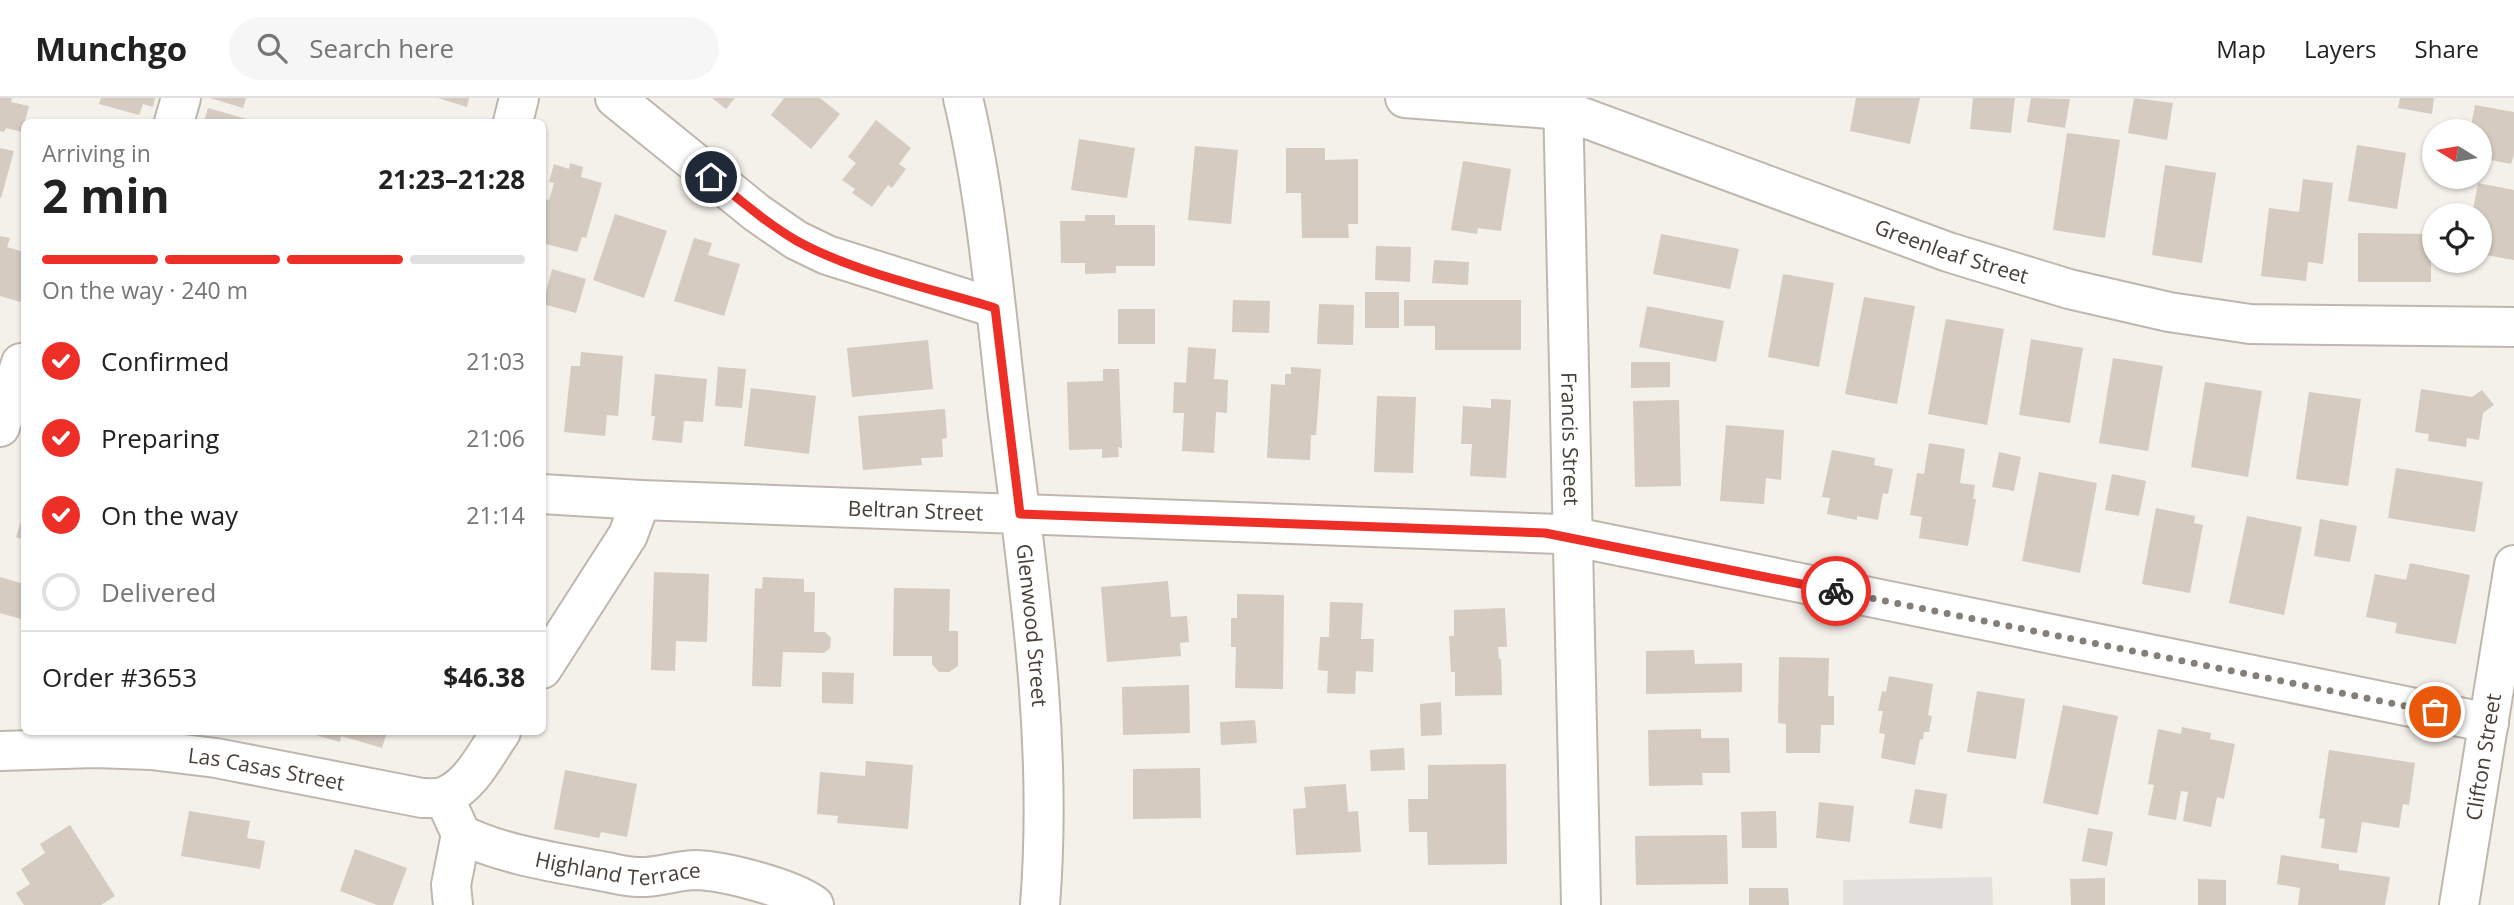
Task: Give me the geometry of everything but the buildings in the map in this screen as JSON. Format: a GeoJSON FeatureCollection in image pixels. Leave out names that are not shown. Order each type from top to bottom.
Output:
{"type":"FeatureCollection","features":[{"type":"Feature","properties":{"kind":"street"},"geometry":{"type":"LineString","coordinates":[[175,119],[181,98]]}},
{"type":"Feature","properties":{"kind":"street"},"geometry":{"type":"LineString","coordinates":[[514,119],[519,98]]}},
{"type":"Feature","properties":{"kind":"street"},"geometry":{"type":"LineString","coordinates":[[615,98],[757,213],[796,240],[827,255],[995,308]]}},
{"type":"Feature","properties":{"kind":"street","name":"Glenwood Street"},"geometry":{"type":"LineString","coordinates":[[963,98],[980,190],[1038,666],[1045,789],[1041,905]]}},
{"type":"Feature","properties":{"kind":"street","name":"Greenleaf Street"},"geometry":{"type":"LineString","coordinates":[[1405,98],[1563,104],[1948,252],[2116,301],[2169,312],[2250,324],[2514,327]]}},
{"type":"Feature","properties":{"kind":"street","name":"Francis Street"},"geometry":{"type":"LineString","coordinates":[[1563,104],[1581,905]]}},
{"type":"Feature","properties":{"kind":"street"},"geometry":{"type":"LineString","coordinates":[[0,427],[15,361]]}},
{"type":"Feature","properties":{"kind":"street","name":"Beltran Street"},"geometry":{"type":"LineString","coordinates":[[546,494],[641,500],[1529,531],[1574,537],[2488,723]]}},
{"type":"Feature","properties":{"kind":"street"},"geometry":{"type":"LineString","coordinates":[[546,663],[628,535],[641,500]]}},
{"type":"Feature","properties":{"kind":"street","name":"Clifton Street"},"geometry":{"type":"LineString","coordinates":[[2459,905],[2514,565]]}},
{"type":"Feature","properties":{"kind":"street"},"geometry":{"type":"LineString","coordinates":[[453,905],[451,885],[461,834],[443,797],[468,779],[499,735]]}},
{"type":"Feature","properties":{"kind":"street","name":"Las Casas Street"},"geometry":{"type":"LineString","coordinates":[[0,751],[94,748],[151,750],[216,758],[411,797],[443,797]]}},
{"type":"Feature","properties":{"kind":"street","name":"Highland Terrace"},"geometry":{"type":"LineString","coordinates":[[461,834],[483,843],[565,864],[638,877],[698,870],[723,873],[793,894],[814,905]]}},
{"type":"Feature","properties":{"kind":"shaded area"},"geometry":{"type":"Polygon","coordinates":[[[1992,877],[1993,905],[1843,905],[1843,880],[1992,877]]]}},
{"type":"Feature","properties":{"kind":"way so far"},"geometry":{"type":"LineString","coordinates":[[1836,591],[2435,712]]}},
{"type":"Feature","properties":{"kind":"route"},"geometry":{"type":"LineString","coordinates":[[711,177],[776,228],[811,248],[885,275],[995,308],[1020,514],[1529,531],[1560,534],[1836,591]]}}]}
